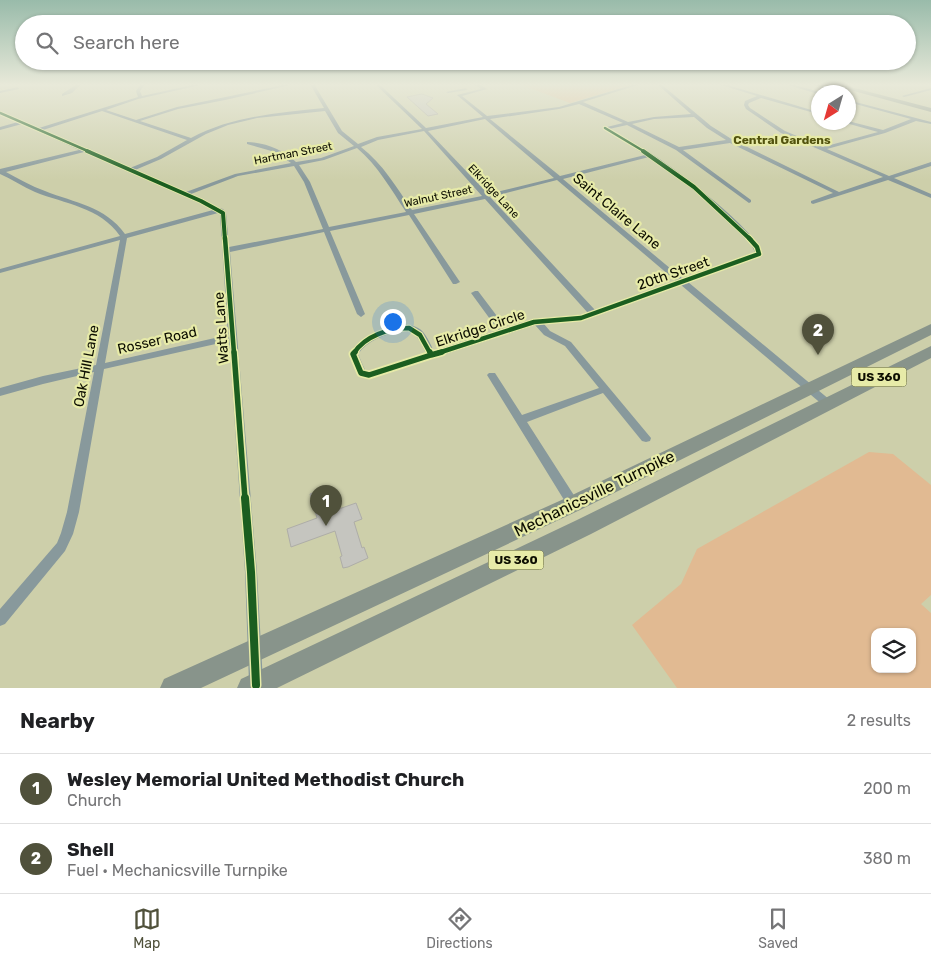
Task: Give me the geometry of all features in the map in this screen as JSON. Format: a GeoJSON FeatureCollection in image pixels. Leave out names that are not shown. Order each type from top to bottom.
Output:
{"type":"FeatureCollection","features":[{"type":"Feature","properties":{"kind":"highway","name":"Mechanicsville Turnpike"},"geometry":{"type":"LineString","coordinates":[[173,688],[573,504],[931,330]]}},
{"type":"Feature","properties":{"kind":"highway","name":"Mechanicsville Turnpike"},"geometry":{"type":"LineString","coordinates":[[253,687],[545,546],[931,351]]}},
{"type":"Feature","properties":{"kind":"street"},"geometry":{"type":"LineString","coordinates":[[7,116],[221,210]]}},
{"type":"Feature","properties":{"kind":"street"},"geometry":{"type":"LineString","coordinates":[[39,130],[83,116]]}},
{"type":"Feature","properties":{"kind":"street"},"geometry":{"type":"LineString","coordinates":[[121,116],[191,140]]}},
{"type":"Feature","properties":{"kind":"street"},"geometry":{"type":"LineString","coordinates":[[136,121],[151,116]]}},
{"type":"Feature","properties":{"kind":"street"},"geometry":{"type":"LineString","coordinates":[[130,170],[159,158],[213,128],[244,120],[273,116]]}},
{"type":"Feature","properties":{"kind":"street"},"geometry":{"type":"LineString","coordinates":[[331,116],[340,132],[377,164],[456,282]]}},
{"type":"Feature","properties":{"kind":"street","name":"Elkridge Lane"},"geometry":{"type":"LineString","coordinates":[[410,116],[594,313]]}},
{"type":"Feature","properties":{"kind":"street","name":"Saint Claire Lane"},"geometry":{"type":"LineString","coordinates":[[486,116],[827,403]]}},
{"type":"Feature","properties":{"kind":"street","name":"Hartman Street"},"geometry":{"type":"LineString","coordinates":[[186,194],[237,175],[332,156],[382,138],[501,116]]}},
{"type":"Feature","properties":{"kind":"street"},"geometry":{"type":"LineString","coordinates":[[611,116],[678,149],[749,201]]}},
{"type":"Feature","properties":{"kind":"street"},"geometry":{"type":"LineString","coordinates":[[651,155],[605,128],[654,118],[694,116]]}},
{"type":"Feature","properties":{"kind":"street"},"geometry":{"type":"LineString","coordinates":[[696,116],[731,141],[839,194]]}},
{"type":"Feature","properties":{"kind":"street"},"geometry":{"type":"LineString","coordinates":[[759,116],[783,132],[931,196]]}},
{"type":"Feature","properties":{"kind":"street"},"geometry":{"type":"LineString","coordinates":[[905,116],[931,123]]}},
{"type":"Feature","properties":{"kind":"street"},"geometry":{"type":"LineString","coordinates":[[822,149],[883,132],[916,119]]}},
{"type":"Feature","properties":{"kind":"street"},"geometry":{"type":"LineString","coordinates":[[0,129],[21,123]]}},
{"type":"Feature","properties":{"kind":"street"},"geometry":{"type":"LineString","coordinates":[[856,124],[883,132]]}},
{"type":"Feature","properties":{"kind":"street"},"geometry":{"type":"LineString","coordinates":[[678,149],[731,141]]}},
{"type":"Feature","properties":{"kind":"street"},"geometry":{"type":"LineString","coordinates":[[250,143],[280,151],[295,164],[307,182],[361,314]]}},
{"type":"Feature","properties":{"kind":"street"},"geometry":{"type":"LineString","coordinates":[[0,171],[84,150]]}},
{"type":"Feature","properties":{"kind":"street","name":"Walnut Street"},"geometry":{"type":"LineString","coordinates":[[227,250],[486,197],[651,155]]}},
{"type":"Feature","properties":{"kind":"street","name":"20th Street"},"geometry":{"type":"LineString","coordinates":[[594,313],[755,256],[760,252],[728,216],[694,187],[651,155]]}},
{"type":"Feature","properties":{"kind":"street"},"geometry":{"type":"LineString","coordinates":[[813,202],[931,164]]}},
{"type":"Feature","properties":{"kind":"street"},"geometry":{"type":"LineString","coordinates":[[0,171],[41,192],[98,212],[116,226],[124,237]]}},
{"type":"Feature","properties":{"kind":"street"},"geometry":{"type":"LineString","coordinates":[[0,271],[221,210]]}},
{"type":"Feature","properties":{"kind":"street","name":"Watts Lane"},"geometry":{"type":"LineString","coordinates":[[221,210],[225,222],[250,562],[254,651],[253,687]]}},
{"type":"Feature","properties":{"kind":"street","name":"Oak Hill Lane"},"geometry":{"type":"LineString","coordinates":[[0,619],[52,560],[67,534],[73,512],[124,237]]}},
{"type":"Feature","properties":{"kind":"street"},"geometry":{"type":"LineString","coordinates":[[475,293],[504,332]]}},
{"type":"Feature","properties":{"kind":"street","name":"Elkridge Circle"},"geometry":{"type":"LineString","coordinates":[[432,356],[418,332],[409,327],[395,328],[362,343],[353,354],[361,373],[369,375],[432,356],[537,322],[578,319],[594,313]]}},
{"type":"Feature","properties":{"kind":"street"},"geometry":{"type":"LineString","coordinates":[[537,322],[547,333],[568,344],[646,438]]}},
{"type":"Feature","properties":{"kind":"street","name":"Rosser Road"},"geometry":{"type":"LineString","coordinates":[[0,392],[232,337]]}},
{"type":"Feature","properties":{"kind":"street"},"geometry":{"type":"LineString","coordinates":[[492,375],[573,504]]}},
{"type":"Feature","properties":{"kind":"street"},"geometry":{"type":"LineString","coordinates":[[520,420],[605,389]]}},
{"type":"Feature","properties":{"kind":"shaded area"},"geometry":{"type":"Polygon","coordinates":[[[869,452],[893,454],[931,485],[931,595],[921,604],[931,613],[931,688],[677,688],[632,625],[681,584],[697,549],[869,452]]]}},
{"type":"Feature","properties":{"kind":"building"},"geometry":{"type":"Polygon","coordinates":[[[329,487],[336,510],[356,503],[362,519],[354,522],[362,548],[364,547],[368,558],[348,567],[343,568],[340,557],[342,556],[335,531],[291,547],[287,529],[317,518],[310,494],[329,487]]]}},
{"type":"Feature","properties":{"kind":"cycle path"},"geometry":{"type":"LineString","coordinates":[[7,116],[201,201],[223,213],[251,572],[256,685]]}},
{"type":"Feature","properties":{"kind":"cycle path"},"geometry":{"type":"LineString","coordinates":[[432,356],[430,353],[420,335],[415,330],[409,328],[381,333],[363,343],[353,354],[361,373],[369,375],[534,322],[581,318],[759,254],[757,247],[752,241],[694,187],[642,150],[605,128]]}},
{"type":"Feature","properties":{"kind":"place","name":"Shell"},"geometry":{"type":"Point","coordinates":[818,355]}},
{"type":"Feature","properties":{"kind":"place","name":"Wesley Memorial United Methodist Church"},"geometry":{"type":"Point","coordinates":[326,526]}},
{"type":"Feature","properties":{"kind":"district","name":"Central Gardens"},"geometry":{"type":"Point","coordinates":[782,140]}}]}
